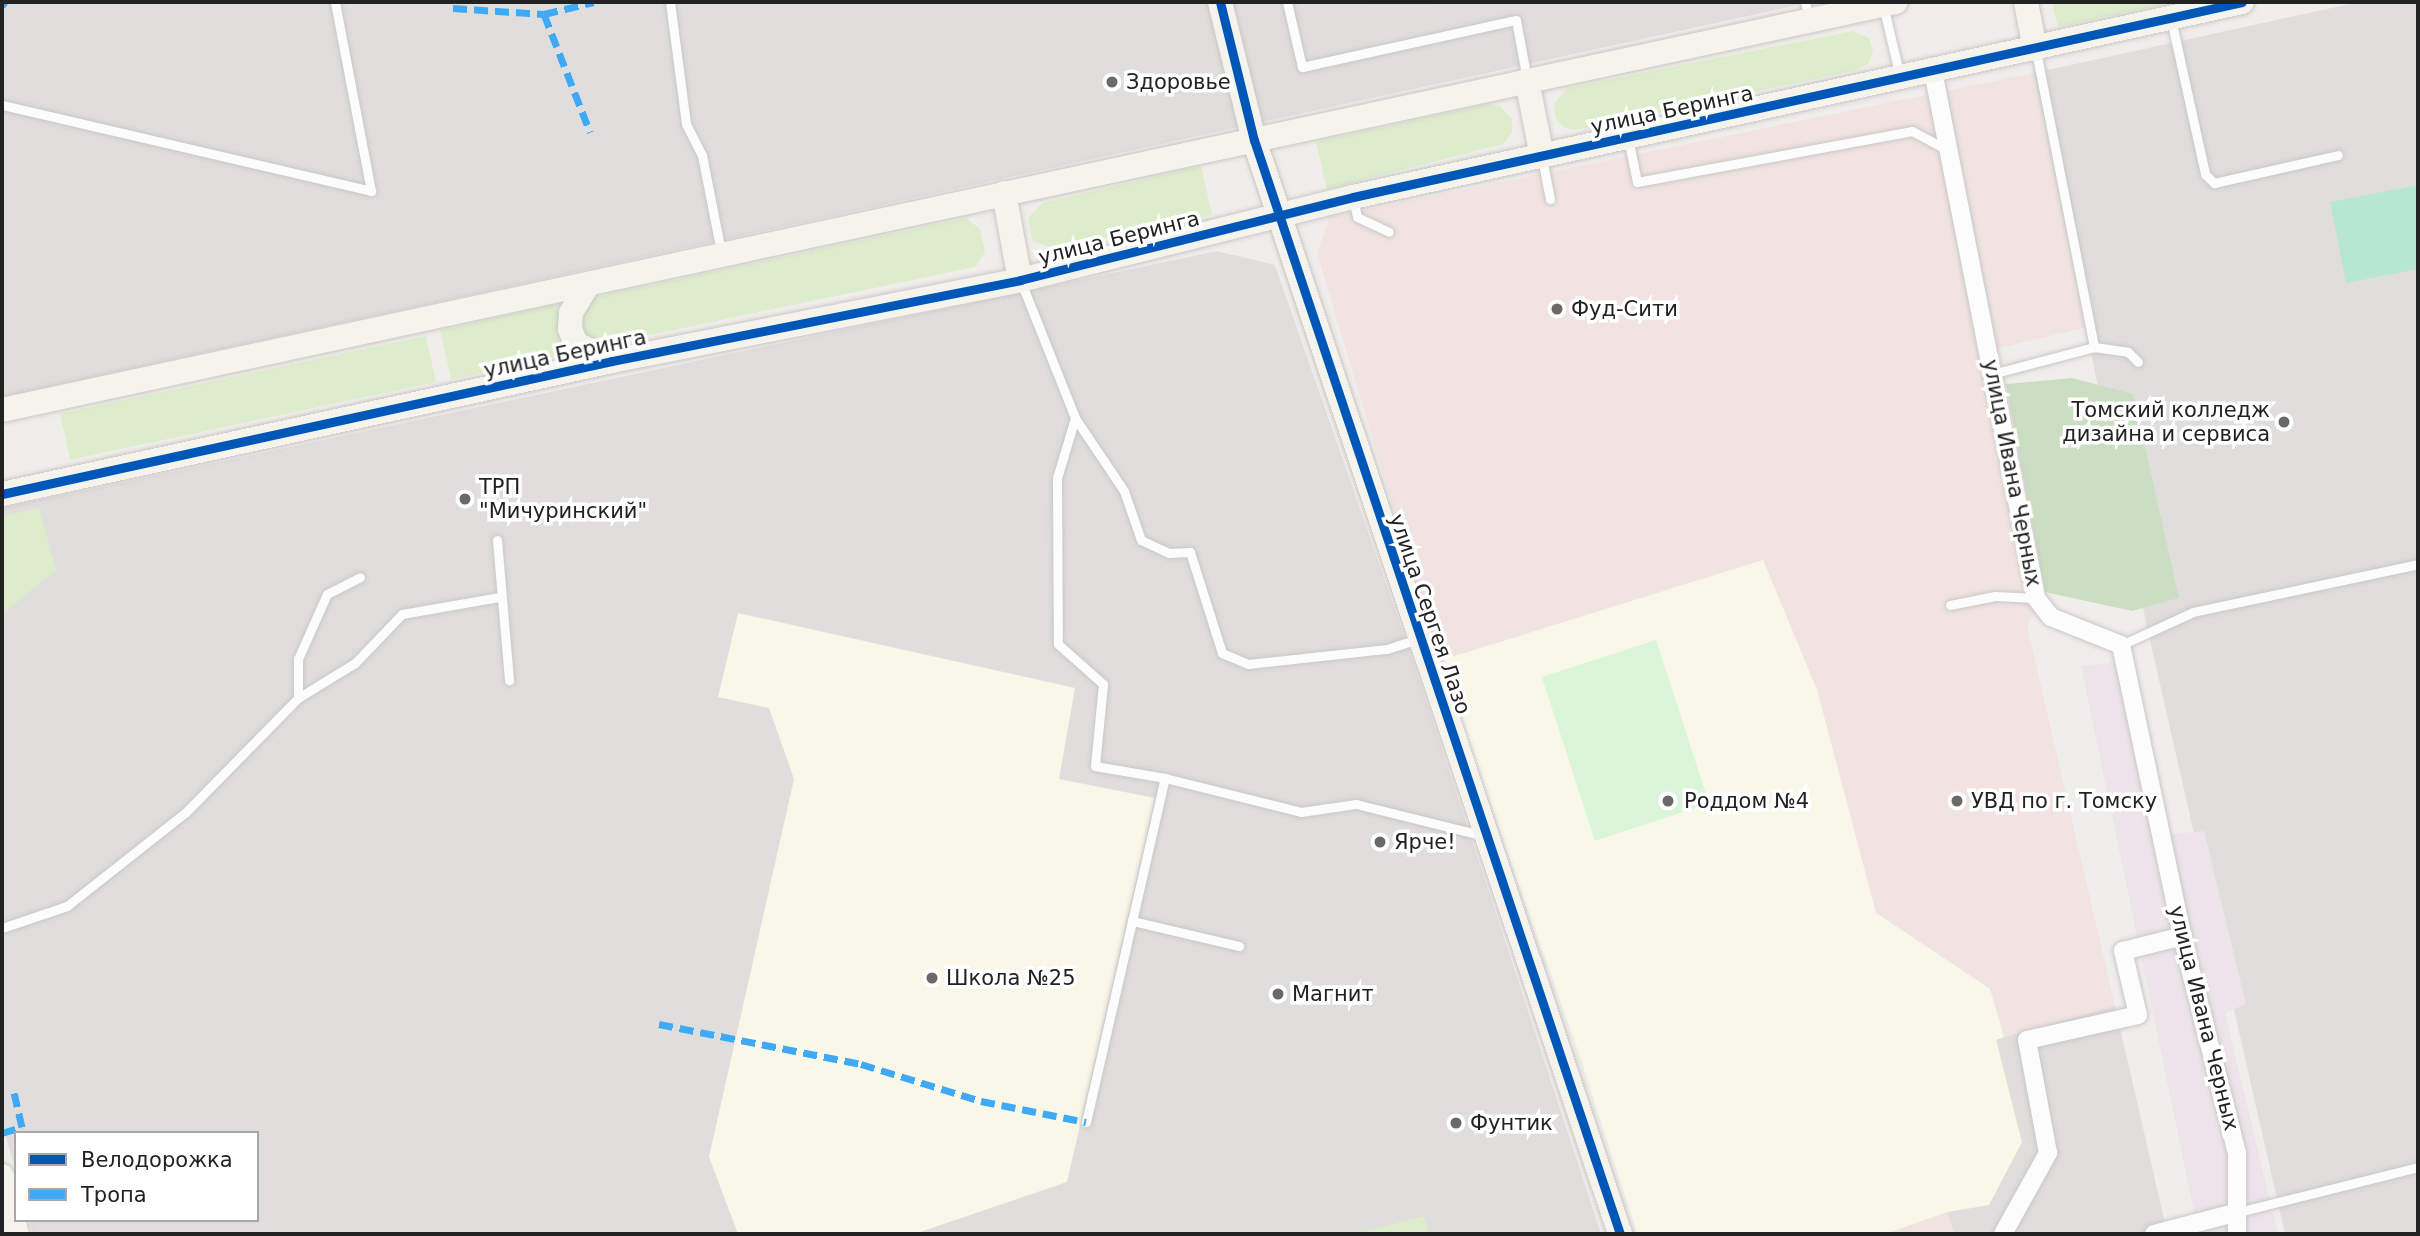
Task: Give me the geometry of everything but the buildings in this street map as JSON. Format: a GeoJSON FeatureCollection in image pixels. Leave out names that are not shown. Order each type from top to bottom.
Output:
{"type":"FeatureCollection","features":[{"type":"Feature","properties":{"kind":"street","name":"улица Сергея Лазо"},"geometry":{"type":"LineString","coordinates":[[1220,2],[1254,140],[1620,1234]]}},
{"type":"Feature","properties":{"kind":"street"},"geometry":{"type":"LineString","coordinates":[[2026,2],[2035,49]]}},
{"type":"Feature","properties":{"kind":"street","name":"улица Беринга"},"geometry":{"type":"LineString","coordinates":[[2,494],[612,362],[1020,279],[1353,197],[2242,2]]}},
{"type":"Feature","properties":{"kind":"street"},"geometry":{"type":"LineString","coordinates":[[2,410],[722,258],[1003,193],[1527,81],[1807,11],[1887,3]]}},
{"type":"Feature","properties":{"kind":"street","name":"улица Ивана Черных"},"geometry":{"type":"LineString","coordinates":[[1933,71],[2036,598],[2051,617],[2121,645],[2183,936],[2237,1153],[2236,1234]]}},
{"type":"Feature","properties":{"kind":"street"},"geometry":{"type":"LineString","coordinates":[[1527,81],[1542,156]]}},
{"type":"Feature","properties":{"kind":"street"},"geometry":{"type":"LineString","coordinates":[[1003,193],[1020,279]]}},
{"type":"Feature","properties":{"kind":"street"},"geometry":{"type":"LineString","coordinates":[[587,286],[571,313],[570,329],[576,344],[612,362]]}},
{"type":"Feature","properties":{"kind":"street"},"geometry":{"type":"LineString","coordinates":[[2003,1234],[2048,1153],[2027,1040],[2138,1015],[2123,951],[2183,936]]}},
{"type":"Feature","properties":{"kind":"street"},"geometry":{"type":"LineString","coordinates":[[2,1176],[10,1225]]}},
{"type":"Feature","properties":{"kind":"street"},"geometry":{"type":"LineString","coordinates":[[2154,1234],[2238,1212]]}},
{"type":"Feature","properties":{"kind":"lane"},"geometry":{"type":"LineString","coordinates":[[2,105],[371,191],[335,2]]}},
{"type":"Feature","properties":{"kind":"lane"},"geometry":{"type":"LineString","coordinates":[[670,2],[686,124],[702,156],[722,258]]}},
{"type":"Feature","properties":{"kind":"lane"},"geometry":{"type":"LineString","coordinates":[[1287,2],[1302,68],[1516,20],[1527,81]]}},
{"type":"Feature","properties":{"kind":"lane"},"geometry":{"type":"LineString","coordinates":[[1887,3],[1900,78]]}},
{"type":"Feature","properties":{"kind":"lane"},"geometry":{"type":"LineString","coordinates":[[2171,18],[2205,174],[2214,183],[2338,155]]}},
{"type":"Feature","properties":{"kind":"lane"},"geometry":{"type":"LineString","coordinates":[[2035,49],[2094,347]]}},
{"type":"Feature","properties":{"kind":"lane"},"geometry":{"type":"LineString","coordinates":[[1628,137],[1637,182],[1912,131],[1948,151]]}},
{"type":"Feature","properties":{"kind":"lane"},"geometry":{"type":"LineString","coordinates":[[1542,156],[1550,199]]}},
{"type":"Feature","properties":{"kind":"lane"},"geometry":{"type":"LineString","coordinates":[[1353,197],[1357,217],[1389,232]]}},
{"type":"Feature","properties":{"kind":"lane"},"geometry":{"type":"LineString","coordinates":[[1020,279],[1075,418],[1124,491],[1140,540],[1169,553],[1190,552],[1222,653],[1248,664],[1387,649],[1419,638]]}},
{"type":"Feature","properties":{"kind":"lane"},"geometry":{"type":"LineString","coordinates":[[1992,374],[2094,347],[2128,352],[2138,362]]}},
{"type":"Feature","properties":{"kind":"lane"},"geometry":{"type":"LineString","coordinates":[[1075,418],[1057,478],[1058,644],[1103,684],[1095,766],[1165,778],[1301,812],[1356,804],[1486,836]]}},
{"type":"Feature","properties":{"kind":"lane"},"geometry":{"type":"LineString","coordinates":[[497,540],[499,597],[509,680]]}},
{"type":"Feature","properties":{"kind":"lane"},"geometry":{"type":"LineString","coordinates":[[2121,645],[2193,612],[2418,564]]}},
{"type":"Feature","properties":{"kind":"lane"},"geometry":{"type":"LineString","coordinates":[[298,698],[298,659],[327,594],[360,578]]}},
{"type":"Feature","properties":{"kind":"lane"},"geometry":{"type":"LineString","coordinates":[[1950,605],[1994,596],[2036,598]]}},
{"type":"Feature","properties":{"kind":"lane"},"geometry":{"type":"LineString","coordinates":[[2,928],[67,906],[186,813],[298,698],[355,663],[402,614],[499,597]]}},
{"type":"Feature","properties":{"kind":"lane"},"geometry":{"type":"LineString","coordinates":[[1086,1122],[1165,778]]}},
{"type":"Feature","properties":{"kind":"lane"},"geometry":{"type":"LineString","coordinates":[[1132,921],[1238,946]]}},
{"type":"Feature","properties":{"kind":"lane"},"geometry":{"type":"LineString","coordinates":[[2238,1212],[2418,1167]]}},
{"type":"Feature","properties":{"kind":"shaded area"},"geometry":{"type":"Polygon","coordinates":[[[2,2],[1812,2],[2,397],[2,2]]]}},
{"type":"Feature","properties":{"kind":"shaded area"},"geometry":{"type":"Polygon","coordinates":[[[1368,2],[1436,2],[1442,28],[1533,7],[1538,31],[1382,66],[1368,2]]]}},
{"type":"Feature","properties":{"kind":"shaded area"},"geometry":{"type":"Polygon","coordinates":[[[2359,2],[2418,2],[2418,1234],[2285,1234],[2147,627],[2034,73],[2359,2]]]}},
{"type":"Feature","properties":{"kind":"shaded area"},"geometry":{"type":"Polygon","coordinates":[[[2034,73],[2087,327],[1996,349],[2041,598],[2027,626],[2115,1006],[2004,1037],[1990,989],[1876,913],[1817,690],[1763,560],[1439,661],[1317,253],[1330,217],[2034,73]]]}},
{"type":"Feature","properties":{"kind":"shaded area"},"geometry":{"type":"Polygon","coordinates":[[[1217,251],[1275,265],[1415,667],[1601,1234],[33,1234],[30,1222],[259,1222],[259,1131],[14,1131],[14,1166],[2,1123],[2,508],[1217,251]]]}},
{"type":"Feature","properties":{"kind":"shaded area","name":"Роддом №4"},"geometry":{"type":"Polygon","coordinates":[[[1763,560],[1817,690],[1876,913],[1990,989],[2004,1037],[1996,1040],[2022,1142],[1989,1205],[1947,1212],[1885,1234],[1637,1234],[1579,1053],[1439,661],[1763,560]]]}},
{"type":"Feature","properties":{"kind":"shaded area","name":"Школа №25"},"geometry":{"type":"Polygon","coordinates":[[[738,613],[1075,688],[1059,779],[1155,798],[1067,1182],[914,1234],[738,1234],[709,1157],[794,779],[769,708],[718,697],[738,613]]]}},
{"type":"Feature","properties":{"kind":"shaded area"},"geometry":{"type":"Polygon","coordinates":[[[2132,661],[2170,834],[2204,831],[2246,1004],[2225,1013],[2278,1234],[2187,1234],[2198,1231],[2081,666],[2132,661]]]}},
{"type":"Feature","properties":{"kind":"shaded area"},"geometry":{"type":"Polygon","coordinates":[[[2115,1006],[2164,1219],[2156,1234],[1954,1234],[1947,1212],[1989,1205],[2021,1142],[1996,1039],[2115,1006]]]}},
{"type":"Feature","properties":{"kind":"shaded area"},"geometry":{"type":"Polygon","coordinates":[[[1947,1212],[1954,1234],[1885,1234],[1947,1212]]]}},
{"type":"Feature","properties":{"kind":"green space"},"geometry":{"type":"Polygon","coordinates":[[[2052,2],[2175,2],[2058,27],[2052,2]]]}},
{"type":"Feature","properties":{"kind":"green space"},"geometry":{"type":"Polygon","coordinates":[[[1853,31],[1869,38],[1873,50],[1869,63],[1857,70],[1575,130],[1563,127],[1555,117],[1554,104],[1567,88],[1853,31]]]}},
{"type":"Feature","properties":{"kind":"green space"},"geometry":{"type":"Polygon","coordinates":[[[1489,104],[1500,106],[1512,119],[1512,133],[1503,144],[1327,189],[1316,142],[1489,104]]]}},
{"type":"Feature","properties":{"kind":"green space"},"geometry":{"type":"Polygon","coordinates":[[[1201,166],[1212,215],[1051,249],[1032,240],[1028,218],[1043,203],[1201,166]]]}},
{"type":"Feature","properties":{"kind":"green space"},"geometry":{"type":"Polygon","coordinates":[[[2418,185],[2418,269],[2346,283],[2330,202],[2418,185]]]}},
{"type":"Feature","properties":{"kind":"green space"},"geometry":{"type":"Polygon","coordinates":[[[966,218],[980,229],[985,252],[975,267],[602,345],[586,336],[580,314],[591,298],[966,218]]]}},
{"type":"Feature","properties":{"kind":"green space"},"geometry":{"type":"Polygon","coordinates":[[[556,304],[567,353],[451,379],[440,331],[556,304]]]}},
{"type":"Feature","properties":{"kind":"green space"},"geometry":{"type":"Polygon","coordinates":[[[426,336],[436,382],[70,460],[60,414],[426,336]]]}},
{"type":"Feature","properties":{"kind":"green space"},"geometry":{"type":"Polygon","coordinates":[[[2072,378],[2133,394],[2179,598],[2132,611],[2045,592],[2006,384],[2072,378]]]}},
{"type":"Feature","properties":{"kind":"green space"},"geometry":{"type":"Polygon","coordinates":[[[39,508],[56,570],[2,614],[2,516],[39,508]]]}},
{"type":"Feature","properties":{"kind":"green space"},"geometry":{"type":"Polygon","coordinates":[[[1656,640],[1709,804],[1595,841],[1542,677],[1656,640]]]}},
{"type":"Feature","properties":{"kind":"green space"},"geometry":{"type":"Polygon","coordinates":[[[1424,1216],[1429,1234],[1355,1234],[1424,1216]]]}},
{"type":"Feature","properties":{"kind":"marked path"},"geometry":{"type":"LineString","coordinates":[[2,6],[5,2]]}},
{"type":"Feature","properties":{"kind":"marked path"},"geometry":{"type":"LineString","coordinates":[[544,14],[594,2]]}},
{"type":"Feature","properties":{"kind":"marked path"},"geometry":{"type":"LineString","coordinates":[[453,8],[544,14],[590,132]]}},
{"type":"Feature","properties":{"kind":"marked path"},"geometry":{"type":"LineString","coordinates":[[659,1024],[861,1064],[981,1101],[1086,1122]]}},
{"type":"Feature","properties":{"kind":"marked path"},"geometry":{"type":"LineString","coordinates":[[2,1133],[22,1127],[14,1092]]}},
{"type":"Feature","properties":{"kind":"cycle path"},"geometry":{"type":"LineString","coordinates":[[1220,2],[1254,140],[1620,1234]]}},
{"type":"Feature","properties":{"kind":"cycle path"},"geometry":{"type":"LineString","coordinates":[[2,494],[612,361],[1020,280],[1353,197],[2242,2]]}},
{"type":"Feature","properties":{"kind":"place","name":"Здоровье"},"geometry":{"type":"Point","coordinates":[1112,82]}},
{"type":"Feature","properties":{"kind":"place","name":"Фуд-Сити"},"geometry":{"type":"Point","coordinates":[1557,309]}},
{"type":"Feature","properties":{"kind":"place","name":"Томский колледж дизайна и сервиса"},"geometry":{"type":"Point","coordinates":[2284,422]}},
{"type":"Feature","properties":{"kind":"place","name":"ТРП \"Мичуринский\""},"geometry":{"type":"Point","coordinates":[465,499]}},
{"type":"Feature","properties":{"kind":"place","name":"Роддом №4"},"geometry":{"type":"Point","coordinates":[1668,801]}},
{"type":"Feature","properties":{"kind":"place","name":"УВД по г. Томску"},"geometry":{"type":"Point","coordinates":[1957,801]}},
{"type":"Feature","properties":{"kind":"place","name":"Ярче!"},"geometry":{"type":"Point","coordinates":[1380,842]}},
{"type":"Feature","properties":{"kind":"place","name":"Школа №25"},"geometry":{"type":"Point","coordinates":[932,978]}},
{"type":"Feature","properties":{"kind":"place","name":"Магнит"},"geometry":{"type":"Point","coordinates":[1278,994]}},
{"type":"Feature","properties":{"kind":"place","name":"Фунтик"},"geometry":{"type":"Point","coordinates":[1456,1123]}}]}
